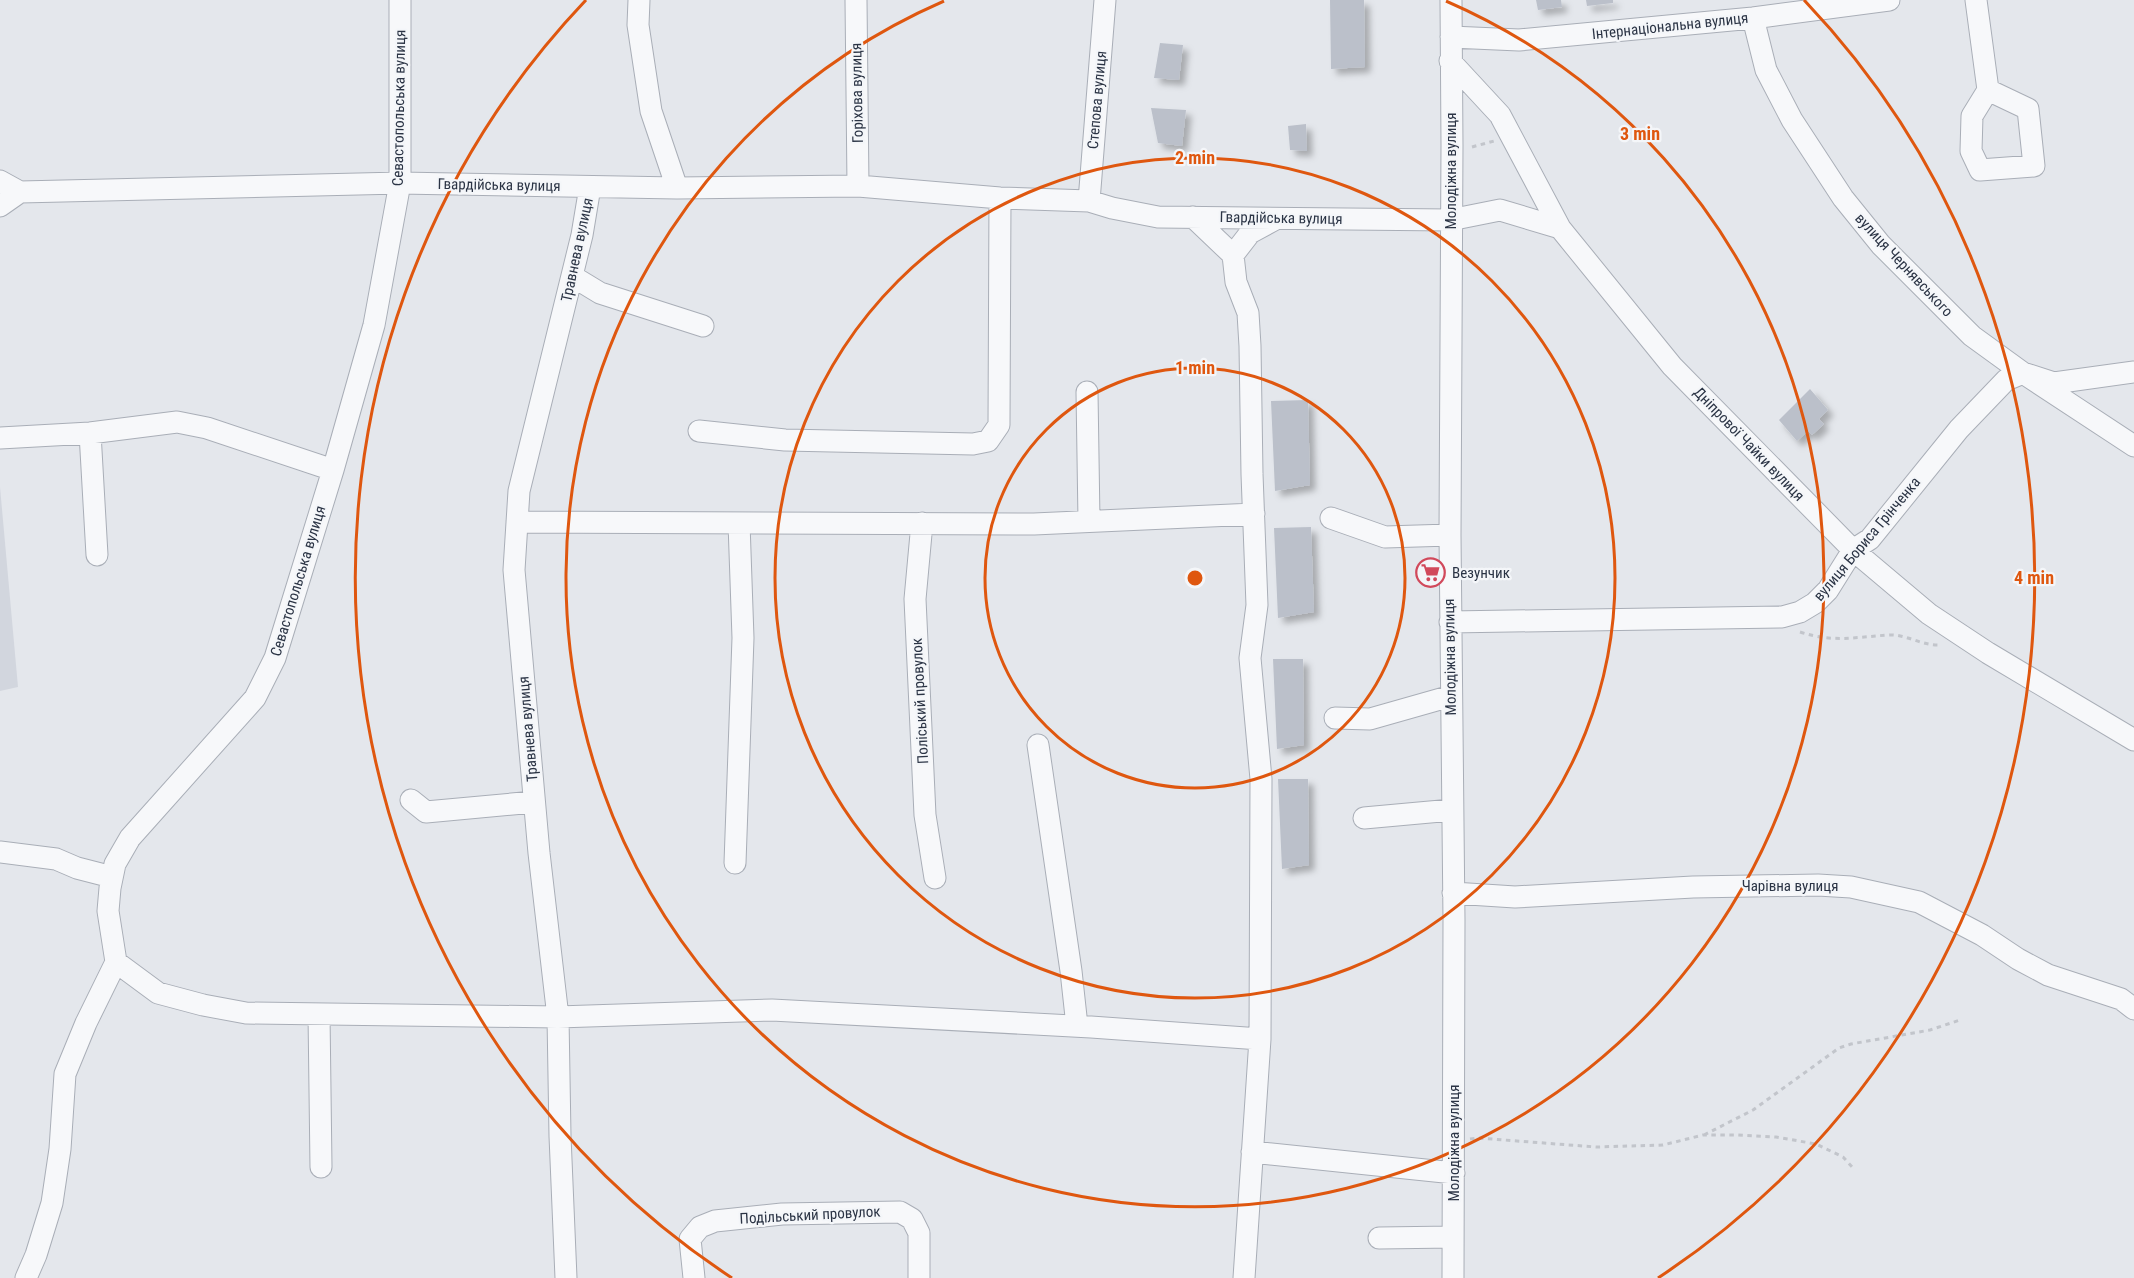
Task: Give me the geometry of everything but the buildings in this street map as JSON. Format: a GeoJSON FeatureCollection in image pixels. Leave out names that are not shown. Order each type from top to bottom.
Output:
{"type":"FeatureCollection","features":[{"type":"Feature","properties":{"kind":"street","name":"Севастопольська вулиця"},"geometry":{"type":"LineString","coordinates":[[116,962],[108,911],[115,864],[130,838],[255,698],[275,658],[333,470],[374,325],[400,183],[400,0]]}},
{"type":"Feature","properties":{"kind":"street"},"geometry":{"type":"LineString","coordinates":[[639,0],[638,25],[651,111],[677,189]]}},
{"type":"Feature","properties":{"kind":"street","name":"Горіхова вулиця"},"geometry":{"type":"LineString","coordinates":[[856,0],[858,186]]}},
{"type":"Feature","properties":{"kind":"street","name":"Степова вулиця"},"geometry":{"type":"LineString","coordinates":[[1089,201],[1105,0]]}},
{"type":"Feature","properties":{"kind":"street","name":"Молодіжна вулиця"},"geometry":{"type":"LineString","coordinates":[[1451,0],[1450,622],[1454,893],[1453,1278]]}},
{"type":"Feature","properties":{"kind":"street","name":"Інтернаціональна вулиця"},"geometry":{"type":"LineString","coordinates":[[1451,37],[1519,40],[1753,18],[1889,0]]}},
{"type":"Feature","properties":{"kind":"street"},"geometry":{"type":"LineString","coordinates":[[1976,0],[1988,90]]}},
{"type":"Feature","properties":{"kind":"street","name":"вулиця Чернявського"},"geometry":{"type":"LineString","coordinates":[[1753,18],[1766,70],[1792,120],[1843,198],[1881,245],[1972,336],[2134,446]]}},
{"type":"Feature","properties":{"kind":"street","name":"Дніпрової Чайки вулиця"},"geometry":{"type":"LineString","coordinates":[[1450,61],[1500,115],[1560,228],[1672,366],[1853,550],[1929,614],[1988,653],[2134,740]]}},
{"type":"Feature","properties":{"kind":"street"},"geometry":{"type":"LineString","coordinates":[[0,181],[20,192],[0,206]]}},
{"type":"Feature","properties":{"kind":"street","name":"Гвардійська вулиця"},"geometry":{"type":"LineString","coordinates":[[20,192],[400,183],[677,189],[858,186],[1000,198],[1089,201],[1158,217],[1450,220],[1500,210],[1560,228]]}},
{"type":"Feature","properties":{"kind":"street","name":"Травнева вулиця"},"geometry":{"type":"LineString","coordinates":[[566,1278],[558,1017],[534,802],[514,570],[519,491],[582,235],[590,187]]}},
{"type":"Feature","properties":{"kind":"street"},"geometry":{"type":"LineString","coordinates":[[699,431],[785,440],[973,444],[988,441],[999,425],[1000,198]]}},
{"type":"Feature","properties":{"kind":"street"},"geometry":{"type":"LineString","coordinates":[[1193,217],[1233,255],[1236,282],[1248,313],[1257,605],[1250,658],[1261,779],[1260,1039],[1244,1278]]}},
{"type":"Feature","properties":{"kind":"street"},"geometry":{"type":"LineString","coordinates":[[1233,255],[1250,233],[1277,218]]}},
{"type":"Feature","properties":{"kind":"street"},"geometry":{"type":"LineString","coordinates":[[572,276],[600,293],[703,326]]}},
{"type":"Feature","properties":{"kind":"street"},"geometry":{"type":"LineString","coordinates":[[2024,373],[2054,383],[2134,372]]}},
{"type":"Feature","properties":{"kind":"street","name":"вулиця Бориса Грінченка"},"geometry":{"type":"LineString","coordinates":[[1450,622],[1782,617],[1800,612],[1815,603],[1828,590],[1853,550],[1870,539],[1959,429],[2006,380],[2024,373]]}},
{"type":"Feature","properties":{"kind":"street"},"geometry":{"type":"LineString","coordinates":[[1087,392],[1089,521]]}},
{"type":"Feature","properties":{"kind":"street"},"geometry":{"type":"LineString","coordinates":[[0,438],[90,433],[177,422],[207,428],[333,470]]}},
{"type":"Feature","properties":{"kind":"street"},"geometry":{"type":"LineString","coordinates":[[90,433],[97,555]]}},
{"type":"Feature","properties":{"kind":"street"},"geometry":{"type":"LineString","coordinates":[[517,522],[1034,524],[1254,514]]}},
{"type":"Feature","properties":{"kind":"street"},"geometry":{"type":"LineString","coordinates":[[1331,518],[1385,537],[1450,535]]}},
{"type":"Feature","properties":{"kind":"street"},"geometry":{"type":"LineString","coordinates":[[735,863],[743,638],[739,523]]}},
{"type":"Feature","properties":{"kind":"street","name":"Поліський провулок"},"geometry":{"type":"LineString","coordinates":[[922,523],[915,599],[925,815],[935,878]]}},
{"type":"Feature","properties":{"kind":"street"},"geometry":{"type":"LineString","coordinates":[[1335,718],[1370,719],[1451,696]]}},
{"type":"Feature","properties":{"kind":"street"},"geometry":{"type":"LineString","coordinates":[[1038,745],[1077,1026]]}},
{"type":"Feature","properties":{"kind":"street"},"geometry":{"type":"LineString","coordinates":[[411,800],[426,812],[534,802]]}},
{"type":"Feature","properties":{"kind":"street"},"geometry":{"type":"LineString","coordinates":[[1364,818],[1452,810]]}},
{"type":"Feature","properties":{"kind":"street"},"geometry":{"type":"LineString","coordinates":[[0,852],[56,859],[77,868],[112,877]]}},
{"type":"Feature","properties":{"kind":"street","name":"Чарівна вулиця"},"geometry":{"type":"LineString","coordinates":[[1454,893],[1515,897],[1693,887],[1818,885],[1851,887],[1919,902],[1982,935],[2018,959],[2048,975],[2121,999],[2134,1008]]}},
{"type":"Feature","properties":{"kind":"street"},"geometry":{"type":"LineString","coordinates":[[26,1278],[36,1255],[51,1203],[60,1149],[65,1074],[86,1023],[116,962],[158,993],[246,1013],[558,1017],[772,1010],[1077,1026],[1260,1039]]}},
{"type":"Feature","properties":{"kind":"street"},"geometry":{"type":"LineString","coordinates":[[319,1014],[321,1167]]}},
{"type":"Feature","properties":{"kind":"street"},"geometry":{"type":"LineString","coordinates":[[1252,1152],[1454,1173]]}},
{"type":"Feature","properties":{"kind":"street","name":"Подільський провулок"},"geometry":{"type":"LineString","coordinates":[[694,1278],[690,1239],[700,1227],[715,1221],[782,1214],[900,1212],[912,1219],[919,1233],[919,1278]]}},
{"type":"Feature","properties":{"kind":"street"},"geometry":{"type":"LineString","coordinates":[[1379,1238],[1453,1237]]}},
{"type":"Feature","properties":{"kind":"path"},"geometry":{"type":"LineString","coordinates":[[1452,158],[1471,147],[1511,137]]}},
{"type":"Feature","properties":{"kind":"path"},"geometry":{"type":"LineString","coordinates":[[1798,631],[1817,638],[1833,640],[1891,634],[1929,646],[1941,645]]}},
{"type":"Feature","properties":{"kind":"path"},"geometry":{"type":"LineString","coordinates":[[1454,1142],[1478,1138],[1596,1147],[1663,1145],[1703,1135],[1754,1110],[1839,1048],[1930,1030],[1960,1020]]}},
{"type":"Feature","properties":{"kind":"path"},"geometry":{"type":"LineString","coordinates":[[1703,1135],[1776,1137],[1816,1144],[1843,1157],[1854,1169]]}},
{"type":"Feature","properties":{"kind":"shaded area"},"geometry":{"type":"Polygon","coordinates":[[[0,487],[18,687],[0,691],[0,487]]]}},
{"type":"Feature","properties":{"kind":"place","name":"Везунчик"},"geometry":{"type":"Point","coordinates":[1431,573]}}]}
